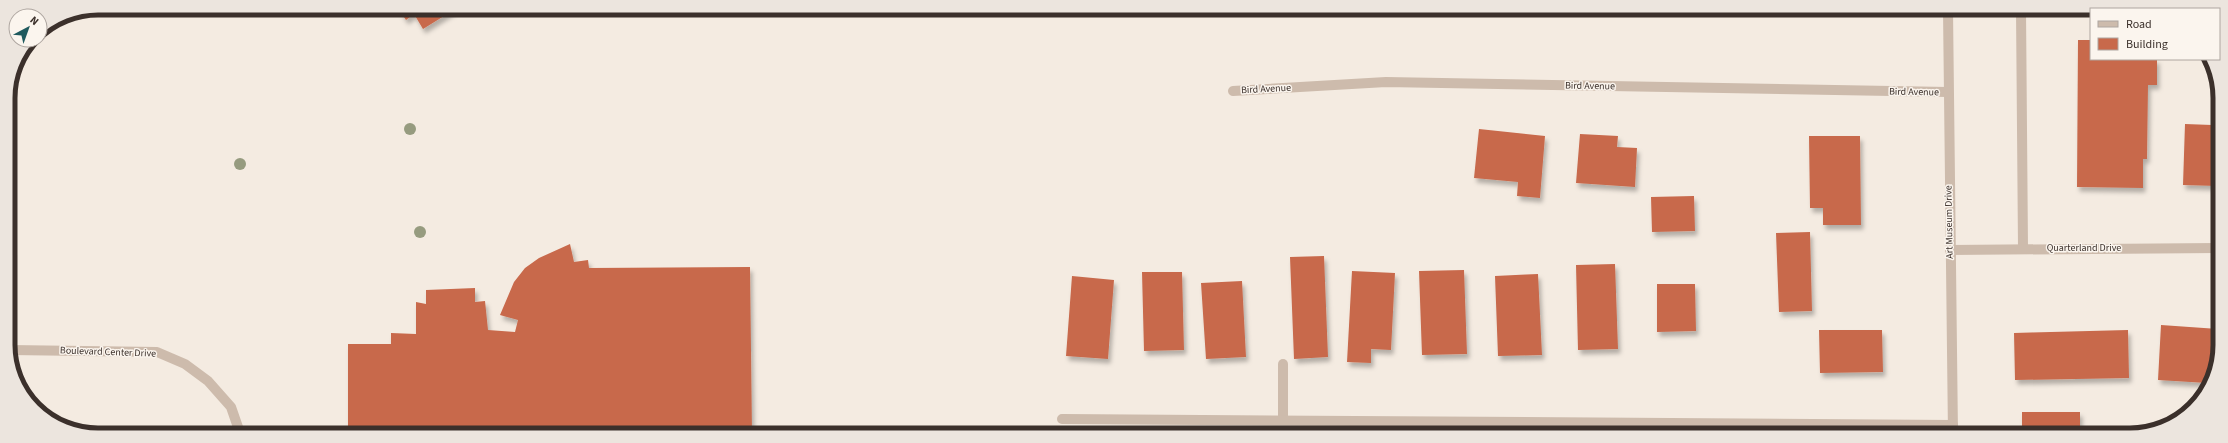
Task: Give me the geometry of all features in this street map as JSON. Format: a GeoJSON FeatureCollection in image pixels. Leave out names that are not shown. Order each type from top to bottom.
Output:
{"type":"FeatureCollection","features":[{"type":"Feature","properties":{"kind":"street","name":"Art Museum Drive"},"geometry":{"type":"LineString","coordinates":[[1948,15],[1953,428]]}},
{"type":"Feature","properties":{"kind":"street"},"geometry":{"type":"LineString","coordinates":[[2021,15],[2023,248]]}},
{"type":"Feature","properties":{"kind":"street","name":"Bird Avenue"},"geometry":{"type":"LineString","coordinates":[[1233,91],[1386,82],[1948,92]]}},
{"type":"Feature","properties":{"kind":"street","name":"Quarterland Drive"},"geometry":{"type":"LineString","coordinates":[[1950,250],[2023,248],[2213,248]]}},
{"type":"Feature","properties":{"kind":"street","name":"Boulevard Center Drive"},"geometry":{"type":"LineString","coordinates":[[15,350],[157,352],[185,364],[208,381],[231,407],[238,428]]}},
{"type":"Feature","properties":{"kind":"street"},"geometry":{"type":"LineString","coordinates":[[1283,364],[1284,420]]}},
{"type":"Feature","properties":{"kind":"street"},"geometry":{"type":"LineString","coordinates":[[1062,419],[1284,420],[1819,428]]}},
{"type":"Feature","properties":{"kind":"building"},"geometry":{"type":"Polygon","coordinates":[[[403,15],[413,15],[406,20],[403,15]]]}},
{"type":"Feature","properties":{"kind":"building"},"geometry":{"type":"Polygon","coordinates":[[[415,15],[446,15],[423,29],[415,15]]]}},
{"type":"Feature","properties":{"kind":"building"},"geometry":{"type":"Polygon","coordinates":[[[2078,40],[2090,40],[2090,60],[2157,60],[2157,85],[2148,85],[2147,159],[2143,159],[2143,188],[2077,187],[2078,40]]]}},
{"type":"Feature","properties":{"kind":"building"},"geometry":{"type":"Polygon","coordinates":[[[2213,115],[2213,186],[2183,185],[2185,124],[2212,125],[2213,115]]]}},
{"type":"Feature","properties":{"kind":"building"},"geometry":{"type":"Polygon","coordinates":[[[1479,129],[1545,136],[1540,198],[1517,196],[1518,182],[1474,178],[1479,129]]]}},
{"type":"Feature","properties":{"kind":"building"},"geometry":{"type":"Polygon","coordinates":[[[1580,134],[1618,136],[1617,147],[1637,148],[1635,187],[1576,183],[1580,134]]]}},
{"type":"Feature","properties":{"kind":"building"},"geometry":{"type":"Polygon","coordinates":[[[1809,136],[1860,136],[1861,225],[1823,225],[1823,208],[1810,208],[1809,136]]]}},
{"type":"Feature","properties":{"kind":"building"},"geometry":{"type":"Polygon","coordinates":[[[1694,196],[1695,231],[1652,232],[1651,197],[1694,196]]]}},
{"type":"Feature","properties":{"kind":"building"},"geometry":{"type":"Polygon","coordinates":[[[1810,232],[1812,311],[1779,312],[1776,233],[1810,232]]]}},
{"type":"Feature","properties":{"kind":"building"},"geometry":{"type":"Polygon","coordinates":[[[570,244],[574,262],[588,260],[589,268],[750,267],[752,428],[348,428],[348,344],[391,344],[391,333],[416,334],[416,302],[426,304],[426,290],[475,288],[475,302],[485,301],[488,330],[515,332],[518,320],[500,315],[514,282],[525,268],[539,258],[570,244]]]}},
{"type":"Feature","properties":{"kind":"building"},"geometry":{"type":"Polygon","coordinates":[[[1324,256],[1328,357],[1294,359],[1290,257],[1324,256]]]}},
{"type":"Feature","properties":{"kind":"building"},"geometry":{"type":"Polygon","coordinates":[[[1615,264],[1618,349],[1578,350],[1576,265],[1615,264]]]}},
{"type":"Feature","properties":{"kind":"building"},"geometry":{"type":"Polygon","coordinates":[[[1464,270],[1467,354],[1422,355],[1419,271],[1464,270]]]}},
{"type":"Feature","properties":{"kind":"building"},"geometry":{"type":"Polygon","coordinates":[[[1352,271],[1395,273],[1391,350],[1371,349],[1371,363],[1347,362],[1352,271]]]}},
{"type":"Feature","properties":{"kind":"building"},"geometry":{"type":"Polygon","coordinates":[[[1142,272],[1182,272],[1184,350],[1144,351],[1142,272]]]}},
{"type":"Feature","properties":{"kind":"building"},"geometry":{"type":"Polygon","coordinates":[[[1538,274],[1542,355],[1498,356],[1495,276],[1538,274]]]}},
{"type":"Feature","properties":{"kind":"building"},"geometry":{"type":"Polygon","coordinates":[[[1072,276],[1114,280],[1108,359],[1066,356],[1072,276]]]}},
{"type":"Feature","properties":{"kind":"building"},"geometry":{"type":"Polygon","coordinates":[[[1242,281],[1246,357],[1206,359],[1201,283],[1242,281]]]}},
{"type":"Feature","properties":{"kind":"building"},"geometry":{"type":"Polygon","coordinates":[[[1657,284],[1695,284],[1696,331],[1657,332],[1657,284]]]}},
{"type":"Feature","properties":{"kind":"building"},"geometry":{"type":"Polygon","coordinates":[[[2161,325],[2213,329],[2212,356],[2207,377],[2204,383],[2158,380],[2161,325]]]}},
{"type":"Feature","properties":{"kind":"building"},"geometry":{"type":"Polygon","coordinates":[[[1819,330],[1882,330],[1883,372],[1820,373],[1819,330]]]}},
{"type":"Feature","properties":{"kind":"building"},"geometry":{"type":"Polygon","coordinates":[[[2128,330],[2129,378],[2015,380],[2014,333],[2128,330]]]}},
{"type":"Feature","properties":{"kind":"building"},"geometry":{"type":"Polygon","coordinates":[[[2022,412],[2080,412],[2080,428],[2022,428],[2022,412]]]}}]}
